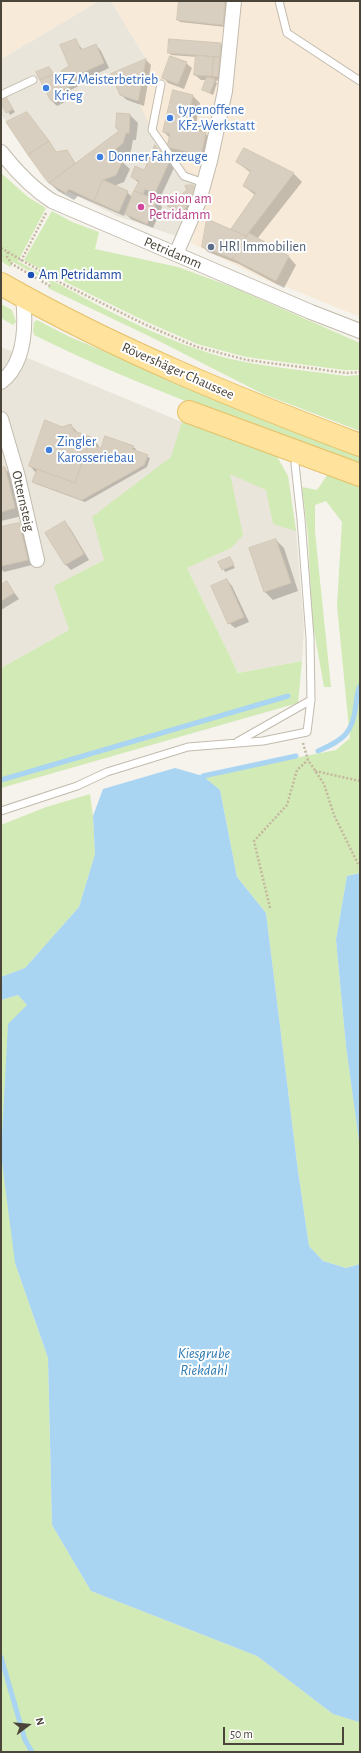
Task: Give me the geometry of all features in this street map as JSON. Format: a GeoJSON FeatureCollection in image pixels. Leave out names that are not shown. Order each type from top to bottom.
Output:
{"type":"FeatureCollection","features":[{"type":"Feature","properties":{"kind":"main road","name":"Rövershäger Chaussee"},"geometry":{"type":"LineString","coordinates":[[1,284],[42,308],[134,352],[214,387],[360,445]]}},
{"type":"Feature","properties":{"kind":"main road"},"geometry":{"type":"LineString","coordinates":[[189,412],[360,475]]}},
{"type":"Feature","properties":{"kind":"street"},"geometry":{"type":"LineString","coordinates":[[176,254],[199,201],[213,146],[225,91],[234,1]]}},
{"type":"Feature","properties":{"kind":"street","name":"Petridamm"},"geometry":{"type":"LineString","coordinates":[[1,152],[22,177],[37,191],[52,201],[311,312],[360,331]]}},
{"type":"Feature","properties":{"kind":"street"},"geometry":{"type":"LineString","coordinates":[[1,382],[16,363],[23,341],[26,320],[23,297]]}},
{"type":"Feature","properties":{"kind":"street","name":"Otternsteig"},"geometry":{"type":"LineString","coordinates":[[1,419],[18,477],[37,560]]}},
{"type":"Feature","properties":{"kind":"lane"},"geometry":{"type":"LineString","coordinates":[[279,1],[287,33],[360,81]]}},
{"type":"Feature","properties":{"kind":"lane"},"geometry":{"type":"LineString","coordinates":[[1,95],[33,80]]}},
{"type":"Feature","properties":{"kind":"lane"},"geometry":{"type":"LineString","coordinates":[[161,84],[152,130],[184,176],[204,183]]}},
{"type":"Feature","properties":{"kind":"lane"},"geometry":{"type":"LineString","coordinates":[[1,810],[77,786],[107,772],[188,747],[263,741],[307,732],[311,700],[310,638],[302,519],[295,464],[298,452]]}},
{"type":"Feature","properties":{"kind":"lane"},"geometry":{"type":"LineString","coordinates":[[234,744],[311,700]]}},
{"type":"Feature","properties":{"kind":"path"},"geometry":{"type":"LineString","coordinates":[[21,261],[52,201]]}},
{"type":"Feature","properties":{"kind":"path"},"geometry":{"type":"LineString","coordinates":[[1,248],[61,283],[132,318],[197,347],[247,360],[347,373],[360,372]]}},
{"type":"Feature","properties":{"kind":"path"},"geometry":{"type":"LineString","coordinates":[[8,252],[7,256],[12,264],[50,286]]}},
{"type":"Feature","properties":{"kind":"path"},"geometry":{"type":"LineString","coordinates":[[307,732],[303,743],[308,760],[324,784],[334,815],[358,864]]}},
{"type":"Feature","properties":{"kind":"path"},"geometry":{"type":"LineString","coordinates":[[270,908],[254,841],[287,805],[297,770],[308,760]]}},
{"type":"Feature","properties":{"kind":"path"},"geometry":{"type":"LineString","coordinates":[[315,770],[360,781]]}},
{"type":"Feature","properties":{"kind":"shaded area"},"geometry":{"type":"Polygon","coordinates":[[[1,1],[99,1],[1,59],[1,1]]]}},
{"type":"Feature","properties":{"kind":"shaded area"},"geometry":{"type":"Polygon","coordinates":[[[99,1],[111,1],[146,59],[138,101],[200,182],[197,193],[176,236],[117,216],[69,192],[64,194],[49,184],[43,178],[1,114],[1,59],[99,1]]]}},
{"type":"Feature","properties":{"kind":"shaded area"},"geometry":{"type":"Polygon","coordinates":[[[111,1],[360,1],[360,317],[279,284],[278,286],[191,243],[209,186],[184,176],[152,130],[138,101],[146,59],[111,1]]]}},
{"type":"Feature","properties":{"kind":"shaded area"},"geometry":{"type":"Polygon","coordinates":[[[1,347],[182,422],[276,455],[288,476],[296,531],[304,627],[302,661],[238,673],[187,568],[231,548],[104,560],[55,586],[69,630],[1,668],[1,347]]]}},
{"type":"Feature","properties":{"kind":"green space"},"geometry":{"type":"Polygon","coordinates":[[[1,173],[28,197],[46,208],[18,261],[83,297],[151,331],[174,341],[215,355],[270,366],[346,376],[360,375],[360,431],[263,394],[153,338],[48,288],[51,283],[13,262],[10,267],[1,261],[1,173]]]}},
{"type":"Feature","properties":{"kind":"green space"},"geometry":{"type":"Polygon","coordinates":[[[52,211],[72,222],[99,232],[95,249],[178,267],[235,288],[360,343],[360,370],[344,370],[246,357],[197,344],[147,322],[55,277],[24,260],[52,211]]]}},
{"type":"Feature","properties":{"kind":"green space"},"geometry":{"type":"Polygon","coordinates":[[[1,304],[12,310],[16,322],[13,325],[1,318],[1,304]]]}},
{"type":"Feature","properties":{"kind":"green space"},"geometry":{"type":"Polygon","coordinates":[[[37,320],[70,337],[213,397],[360,454],[360,466],[195,405],[74,354],[34,335],[34,322],[37,320]]]}},
{"type":"Feature","properties":{"kind":"green space"},"geometry":{"type":"Polygon","coordinates":[[[182,422],[276,455],[288,476],[296,531],[273,524],[266,490],[230,474],[243,535],[231,548],[187,568],[238,673],[302,661],[298,703],[1,788],[1,668],[69,630],[54,586],[104,560],[92,517],[171,457],[182,422]]]}},
{"type":"Feature","properties":{"kind":"green space"},"geometry":{"type":"Polygon","coordinates":[[[328,474],[360,485],[360,873],[347,876],[336,940],[346,1046],[360,1149],[360,1264],[346,1268],[323,1261],[309,1246],[298,1171],[266,913],[237,877],[220,790],[203,776],[336,750],[350,738],[337,606],[342,522],[326,501],[315,505],[315,532],[331,687],[324,687],[312,619],[308,536],[302,487],[317,490],[328,474]]]}},
{"type":"Feature","properties":{"kind":"green space"},"geometry":{"type":"Polygon","coordinates":[[[90,794],[95,854],[79,907],[25,968],[1,977],[1,825],[46,807],[90,794]]]}},
{"type":"Feature","properties":{"kind":"green space"},"geometry":{"type":"Polygon","coordinates":[[[18,995],[27,1005],[15,1263],[48,1358],[52,1525],[91,1591],[257,1656],[333,1714],[360,1722],[360,1752],[1,1752],[1,1000],[18,995]]]}},
{"type":"Feature","properties":{"kind":"water","name":"Kiesgrube Riekdahl"},"geometry":{"type":"Polygon","coordinates":[[[175,768],[203,776],[220,790],[237,877],[266,913],[298,1171],[309,1246],[323,1261],[346,1268],[360,1264],[359,1722],[333,1714],[257,1656],[91,1591],[52,1525],[48,1358],[15,1263],[1,1154],[8,1024],[27,1005],[18,995],[1,1000],[1,977],[25,968],[79,907],[95,854],[93,816],[103,789],[175,768]]]}},
{"type":"Feature","properties":{"kind":"water"},"geometry":{"type":"Polygon","coordinates":[[[360,873],[360,1149],[346,1046],[336,940],[347,876],[360,873]]]}},
{"type":"Feature","properties":{"kind":"building"},"geometry":{"type":"Polygon","coordinates":[[[179,1],[225,1],[223,25],[177,20],[179,1]]]}},
{"type":"Feature","properties":{"kind":"building"},"geometry":{"type":"Polygon","coordinates":[[[76,39],[80,49],[96,44],[104,63],[73,77],[66,82],[61,71],[69,66],[60,45],[76,39]]]}},
{"type":"Feature","properties":{"kind":"building"},"geometry":{"type":"Polygon","coordinates":[[[169,39],[221,43],[220,57],[168,53],[169,39]]]}},
{"type":"Feature","properties":{"kind":"building"},"geometry":{"type":"Polygon","coordinates":[[[196,55],[214,57],[212,76],[194,75],[196,55]]]}},
{"type":"Feature","properties":{"kind":"building"},"geometry":{"type":"Polygon","coordinates":[[[170,56],[187,62],[178,84],[162,78],[170,56]]]}},
{"type":"Feature","properties":{"kind":"building"},"geometry":{"type":"Polygon","coordinates":[[[214,57],[220,57],[218,77],[212,76],[214,57]]]}},
{"type":"Feature","properties":{"kind":"building"},"geometry":{"type":"Polygon","coordinates":[[[146,59],[138,101],[120,95],[111,74],[146,59]]]}},
{"type":"Feature","properties":{"kind":"building"},"geometry":{"type":"Polygon","coordinates":[[[49,67],[54,74],[40,80],[36,72],[49,67]]]}},
{"type":"Feature","properties":{"kind":"building"},"geometry":{"type":"Polygon","coordinates":[[[54,74],[62,90],[65,89],[67,93],[51,101],[40,80],[54,74]]]}},
{"type":"Feature","properties":{"kind":"building"},"geometry":{"type":"Polygon","coordinates":[[[73,77],[77,84],[62,90],[59,85],[73,77]]]}},
{"type":"Feature","properties":{"kind":"building"},"geometry":{"type":"Polygon","coordinates":[[[207,77],[215,79],[210,93],[202,90],[207,77]]]}},
{"type":"Feature","properties":{"kind":"building"},"geometry":{"type":"Polygon","coordinates":[[[173,90],[193,95],[187,121],[195,122],[193,130],[206,132],[201,155],[167,147],[170,134],[163,132],[173,90]]]}},
{"type":"Feature","properties":{"kind":"building"},"geometry":{"type":"Polygon","coordinates":[[[6,97],[13,109],[6,113],[1,104],[1,98],[6,97]]]}},
{"type":"Feature","properties":{"kind":"building"},"geometry":{"type":"Polygon","coordinates":[[[27,112],[49,141],[28,155],[6,122],[27,112]]]}},
{"type":"Feature","properties":{"kind":"building","name":"Donner Fahrzeuge"},"geometry":{"type":"Polygon","coordinates":[[[117,113],[130,114],[129,133],[126,133],[123,143],[110,154],[123,160],[116,175],[103,180],[94,201],[69,189],[66,193],[49,183],[119,131],[116,128],[117,113]]]}},
{"type":"Feature","properties":{"kind":"building"},"geometry":{"type":"Polygon","coordinates":[[[49,141],[56,152],[67,150],[75,163],[49,183],[28,155],[49,141]]]}},
{"type":"Feature","properties":{"kind":"building"},"geometry":{"type":"Polygon","coordinates":[[[155,145],[169,162],[155,193],[145,189],[143,194],[134,191],[139,181],[131,177],[135,166],[144,170],[155,145]]]}},
{"type":"Feature","properties":{"kind":"building"},"geometry":{"type":"Polygon","coordinates":[[[244,148],[294,173],[246,236],[231,229],[256,193],[243,186],[251,171],[236,162],[244,148]]]}},
{"type":"Feature","properties":{"kind":"building"},"geometry":{"type":"Polygon","coordinates":[[[103,180],[128,191],[119,212],[94,201],[103,180]]]}},
{"type":"Feature","properties":{"kind":"building"},"geometry":{"type":"Polygon","coordinates":[[[193,185],[196,192],[182,214],[167,206],[187,190],[185,186],[193,185]]]}},
{"type":"Feature","properties":{"kind":"building","name":"Pension am Petridamm"},"geometry":{"type":"Polygon","coordinates":[[[134,191],[157,200],[147,224],[125,214],[134,191]]]}},
{"type":"Feature","properties":{"kind":"building"},"geometry":{"type":"Polygon","coordinates":[[[207,219],[246,236],[233,259],[202,247],[207,219]]]}},
{"type":"Feature","properties":{"kind":"building"},"geometry":{"type":"Polygon","coordinates":[[[249,233],[289,256],[276,281],[233,259],[249,233]]]}},
{"type":"Feature","properties":{"kind":"building"},"geometry":{"type":"Polygon","coordinates":[[[45,420],[62,427],[71,424],[74,431],[91,437],[75,483],[29,466],[45,420]]]}},
{"type":"Feature","properties":{"kind":"building"},"geometry":{"type":"Polygon","coordinates":[[[105,436],[134,446],[132,449],[148,455],[144,465],[82,500],[32,482],[37,469],[75,483],[89,444],[101,448],[105,436]]]}},
{"type":"Feature","properties":{"kind":"building"},"geometry":{"type":"Polygon","coordinates":[[[5,467],[15,508],[1,512],[1,468],[5,467]]]}},
{"type":"Feature","properties":{"kind":"building"},"geometry":{"type":"Polygon","coordinates":[[[65,521],[84,554],[65,565],[45,533],[65,521]]]}},
{"type":"Feature","properties":{"kind":"building"},"geometry":{"type":"Polygon","coordinates":[[[19,523],[28,560],[1,566],[1,527],[19,523]]]}},
{"type":"Feature","properties":{"kind":"building"},"geometry":{"type":"Polygon","coordinates":[[[276,539],[291,583],[264,592],[249,548],[276,539]]]}},
{"type":"Feature","properties":{"kind":"building"},"geometry":{"type":"Polygon","coordinates":[[[230,557],[234,565],[222,570],[218,562],[230,557]]]}},
{"type":"Feature","properties":{"kind":"building"},"geometry":{"type":"Polygon","coordinates":[[[227,579],[244,617],[228,624],[211,586],[227,579]]]}},
{"type":"Feature","properties":{"kind":"building"},"geometry":{"type":"Polygon","coordinates":[[[7,581],[14,593],[1,601],[1,585],[7,581]]]}},
{"type":"Feature","properties":{"kind":"waterway"},"geometry":{"type":"LineString","coordinates":[[318,751],[341,739],[350,729],[355,714],[360,686]]}},
{"type":"Feature","properties":{"kind":"waterway"},"geometry":{"type":"LineString","coordinates":[[1,780],[288,696]]}},
{"type":"Feature","properties":{"kind":"waterway"},"geometry":{"type":"LineString","coordinates":[[203,776],[296,756]]}},
{"type":"Feature","properties":{"kind":"waterway"},"geometry":{"type":"LineString","coordinates":[[1,1657],[25,1740],[32,1752]]}},
{"type":"Feature","properties":{"kind":"place","name":"KFZ Meisterbetrieb Krieg"},"geometry":{"type":"Point","coordinates":[46,88]}},
{"type":"Feature","properties":{"kind":"place","name":"typenoffene KFz-Werkstatt"},"geometry":{"type":"Point","coordinates":[170,118]}},
{"type":"Feature","properties":{"kind":"place","name":"Donner Fahrzeuge"},"geometry":{"type":"Point","coordinates":[100,157]}},
{"type":"Feature","properties":{"kind":"place","name":"Pension am Petridamm"},"geometry":{"type":"Point","coordinates":[141,207]}},
{"type":"Feature","properties":{"kind":"place","name":"HRI Immobilien"},"geometry":{"type":"Point","coordinates":[211,247]}},
{"type":"Feature","properties":{"kind":"place","name":"Am Petridamm"},"geometry":{"type":"Point","coordinates":[31,275]}},
{"type":"Feature","properties":{"kind":"place","name":"Zingler Karosseriebau"},"geometry":{"type":"Point","coordinates":[49,450]}}]}
